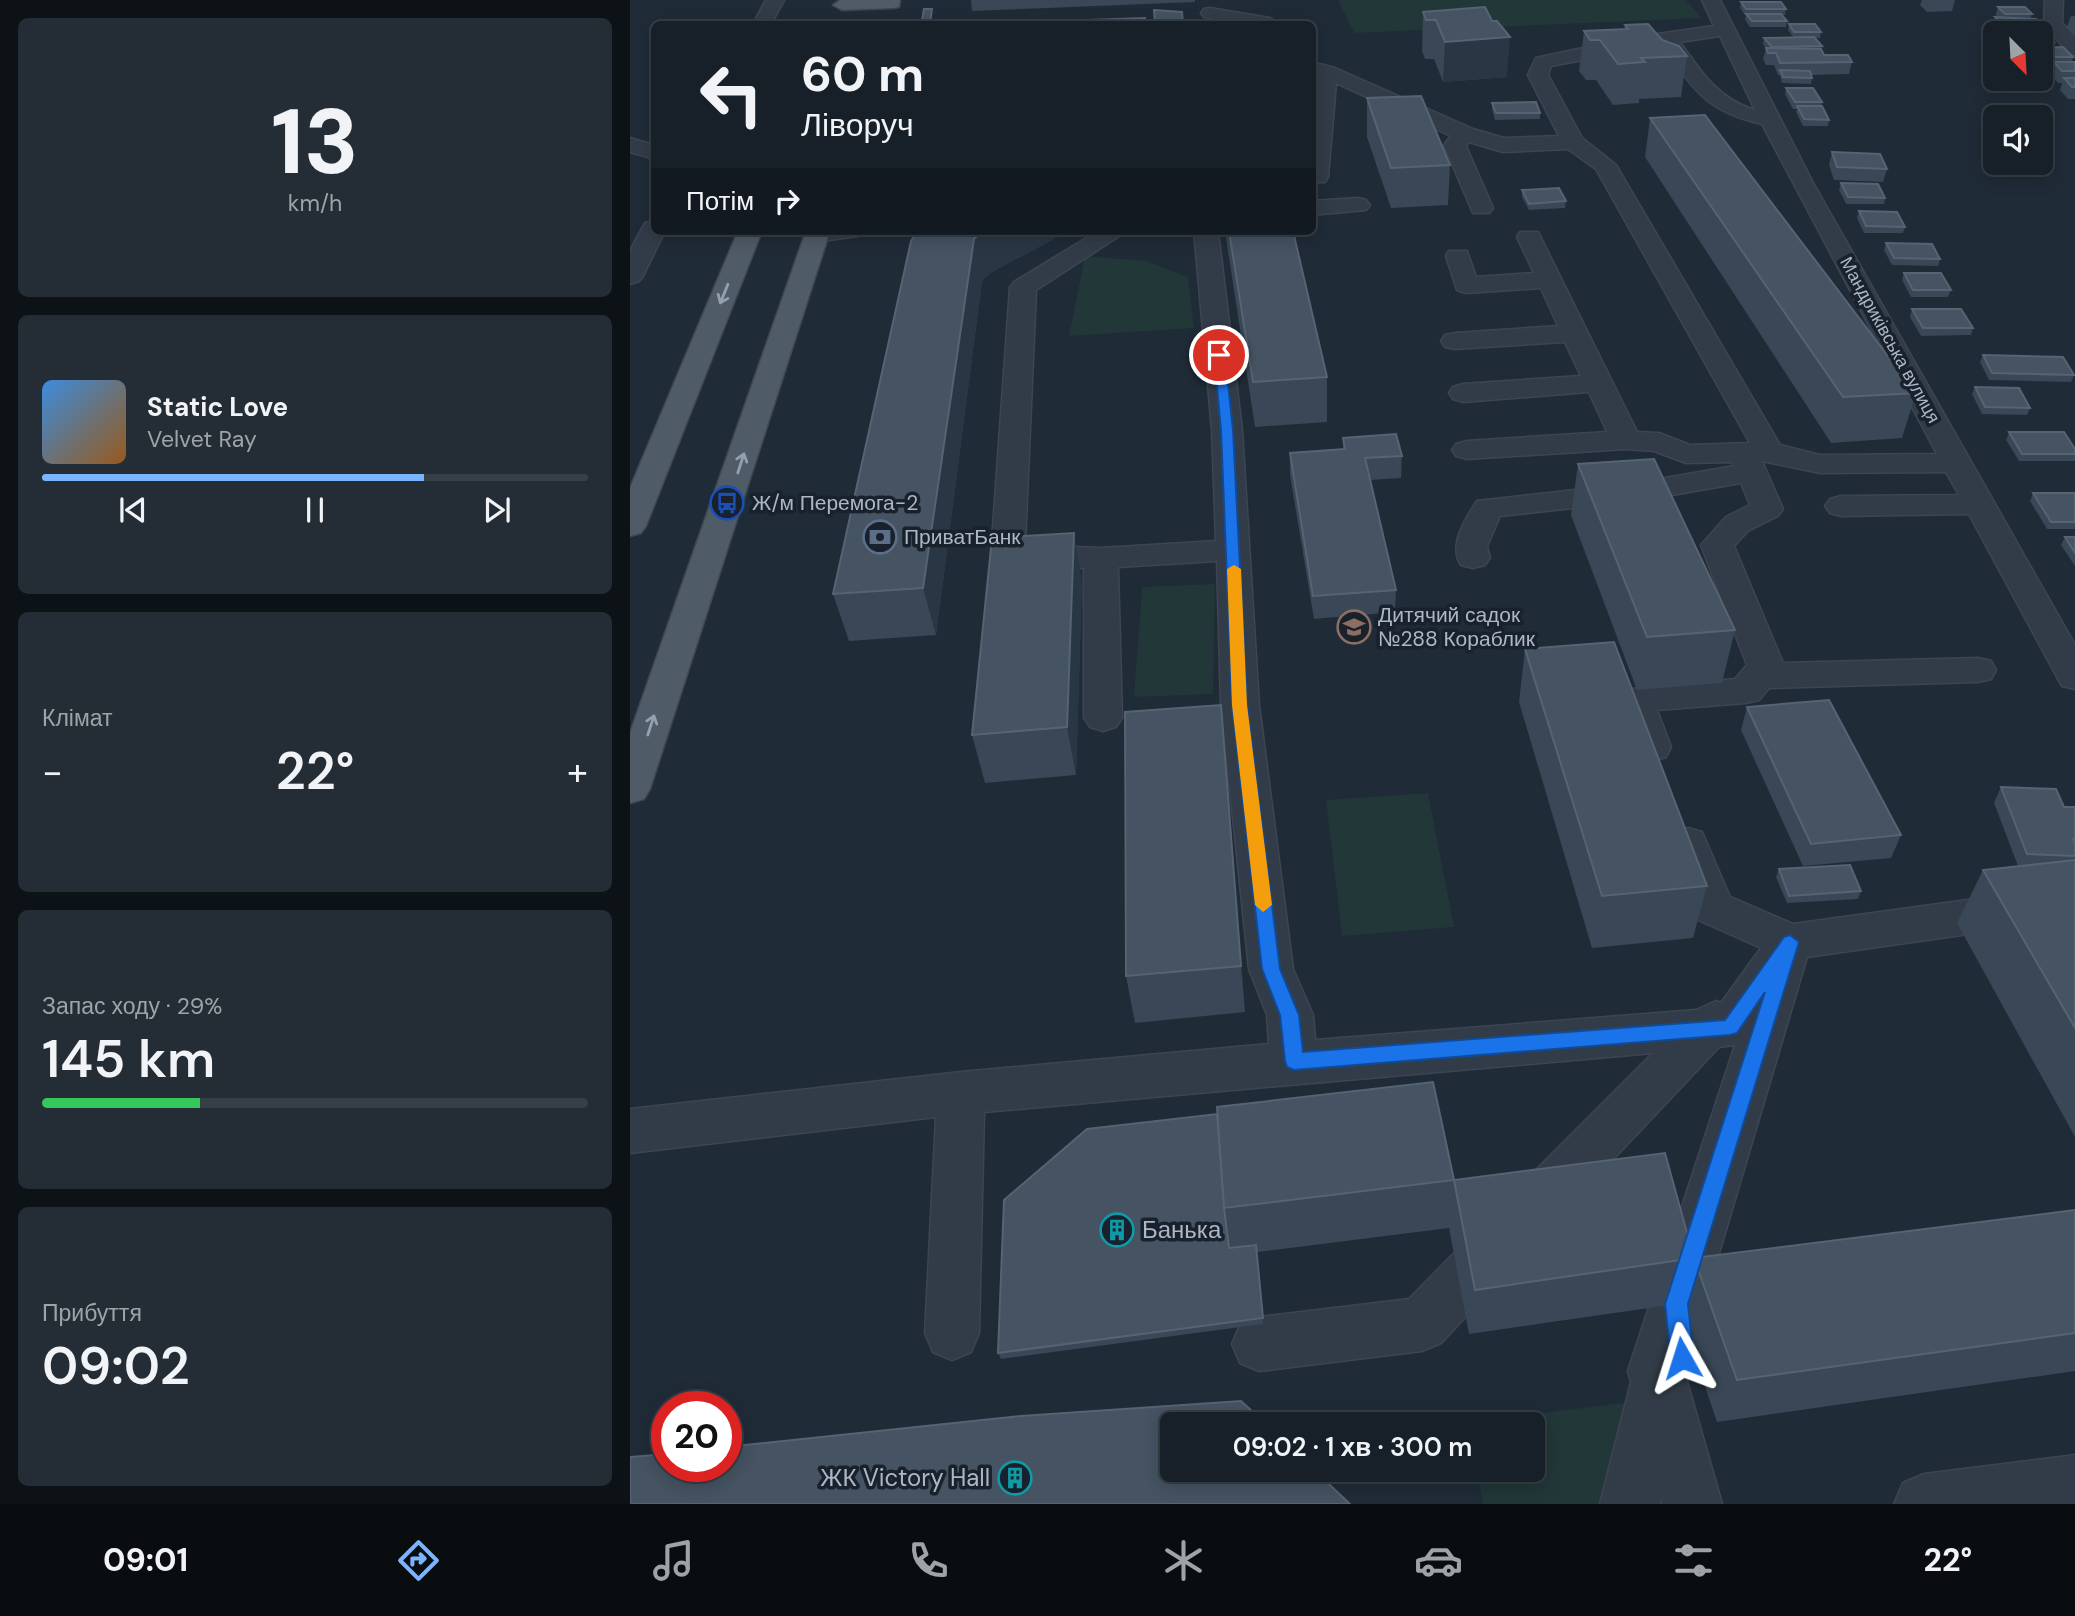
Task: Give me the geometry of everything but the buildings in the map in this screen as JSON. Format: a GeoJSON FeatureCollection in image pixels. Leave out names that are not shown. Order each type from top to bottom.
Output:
{"type":"FeatureCollection","features":[{"type":"Feature","properties":{"kind":"main road"},"geometry":{"type":"LineString","coordinates":[[835,21],[843,2],[894,1],[887,21]]}},
{"type":"Feature","properties":{"kind":"main road"},"geometry":{"type":"LineString","coordinates":[[630,526],[748,235]]}},
{"type":"Feature","properties":{"kind":"main road"},"geometry":{"type":"LineString","coordinates":[[630,789],[816,235]]}},
{"type":"Feature","properties":{"kind":"street"},"geometry":{"type":"LineString","coordinates":[[764,21],[775,0]]}},
{"type":"Feature","properties":{"kind":"street","name":"Мандриківська вулиця"},"geometry":{"type":"LineString","coordinates":[[1710,0],[1769,118],[2075,677]]}},
{"type":"Feature","properties":{"kind":"street"},"geometry":{"type":"LineString","coordinates":[[2054,0],[2053,24],[2075,49]]}},
{"type":"Feature","properties":{"kind":"street"},"geometry":{"type":"LineString","coordinates":[[1210,13],[1254,21]]}},
{"type":"Feature","properties":{"kind":"street"},"geometry":{"type":"LineString","coordinates":[[1664,778],[1634,699],[1746,691],[1766,667],[1717,545],[1737,524],[1767,509],[1755,458],[1605,165],[1573,142],[1538,75],[1543,61],[1723,30]]}},
{"type":"Feature","properties":{"kind":"street"},"geometry":{"type":"LineString","coordinates":[[1668,38],[1701,85],[1719,104],[1741,114],[1769,118]]}},
{"type":"Feature","properties":{"kind":"street"},"geometry":{"type":"LineString","coordinates":[[1317,177],[1322,98],[1320,70],[1465,134],[1503,145],[1573,142]]}},
{"type":"Feature","properties":{"kind":"street"},"geometry":{"type":"LineString","coordinates":[[1465,134],[1455,145],[1482,208]]}},
{"type":"Feature","properties":{"kind":"street"},"geometry":{"type":"LineString","coordinates":[[630,145],[651,151]]}},
{"type":"Feature","properties":{"kind":"street"},"geometry":{"type":"LineString","coordinates":[[1316,208],[1358,205]]}},
{"type":"Feature","properties":{"kind":"street"},"geometry":{"type":"LineString","coordinates":[[630,276],[651,234]]}},
{"type":"Feature","properties":{"kind":"street"},"geometry":{"type":"LineString","coordinates":[[1109,235],[1023,288],[1008,555],[1101,558],[1233,550]]}},
{"type":"Feature","properties":{"kind":"street"},"geometry":{"type":"LineString","coordinates":[[1206,235],[1227,430],[1240,705],[1271,969],[1290,1015],[1294,1061]]}},
{"type":"Feature","properties":{"kind":"street"},"geometry":{"type":"LineString","coordinates":[[1529,237],[1626,440]]}},
{"type":"Feature","properties":{"kind":"street"},"geometry":{"type":"LineString","coordinates":[[1458,256],[1466,285],[1549,280]]}},
{"type":"Feature","properties":{"kind":"street"},"geometry":{"type":"LineString","coordinates":[[1455,341],[1574,333]]}},
{"type":"Feature","properties":{"kind":"street"},"geometry":{"type":"LineString","coordinates":[[1463,393],[1599,383]]}},
{"type":"Feature","properties":{"kind":"street"},"geometry":{"type":"LineString","coordinates":[[1467,450],[1626,440],[1659,442],[1686,454],[1820,464],[1959,463]]}},
{"type":"Feature","properties":{"kind":"street"},"geometry":{"type":"LineString","coordinates":[[1473,558],[1471,546],[1488,508],[1637,492],[1755,458]]}},
{"type":"Feature","properties":{"kind":"street"},"geometry":{"type":"LineString","coordinates":[[1841,506],[1981,504]]}},
{"type":"Feature","properties":{"kind":"street"},"geometry":{"type":"LineString","coordinates":[[1101,558],[1103,718]]}},
{"type":"Feature","properties":{"kind":"street"},"geometry":{"type":"LineString","coordinates":[[1759,676],[1978,670]]}},
{"type":"Feature","properties":{"kind":"street"},"geometry":{"type":"LineString","coordinates":[[1678,817],[1713,908],[1790,942],[2075,902]]}},
{"type":"Feature","properties":{"kind":"street"},"geometry":{"type":"LineString","coordinates":[[630,1131],[961,1093],[1294,1061],[1730,1027],[1790,942]]}},
{"type":"Feature","properties":{"kind":"street"},"geometry":{"type":"LineString","coordinates":[[1630,1504],[1676,1304],[1790,942]]}},
{"type":"Feature","properties":{"kind":"street"},"geometry":{"type":"LineString","coordinates":[[1259,1344],[1422,1324],[1790,942]]}},
{"type":"Feature","properties":{"kind":"street"},"geometry":{"type":"LineString","coordinates":[[952,1333],[961,1093]]}},
{"type":"Feature","properties":{"kind":"street"},"geometry":{"type":"LineString","coordinates":[[1676,1304],[1695,1504]]}},
{"type":"Feature","properties":{"kind":"street"},"geometry":{"type":"LineString","coordinates":[[1924,1504],[2075,1484]]}},
{"type":"Feature","properties":{"kind":"green space"},"geometry":{"type":"Polygon","coordinates":[[[1338,0],[1686,0],[1702,18],[1354,33],[1338,0]]]}},
{"type":"Feature","properties":{"kind":"green space"},"geometry":{"type":"Polygon","coordinates":[[[1085,256],[1146,261],[1188,277],[1194,328],[1069,336],[1085,256]]]}},
{"type":"Feature","properties":{"kind":"green space"},"geometry":{"type":"Polygon","coordinates":[[[1215,584],[1213,694],[1134,697],[1142,587],[1215,584]]]}},
{"type":"Feature","properties":{"kind":"green space"},"geometry":{"type":"Polygon","coordinates":[[[1428,793],[1454,927],[1342,936],[1326,800],[1428,793]]]}},
{"type":"Feature","properties":{"kind":"green space"},"geometry":{"type":"Polygon","coordinates":[[[1630,1402],[1645,1504],[1483,1504],[1479,1482],[1545,1482],[1545,1413],[1630,1402]]]}},
{"type":"Feature","properties":{"kind":"slow traffic"},"geometry":{"type":"LineString","coordinates":[[1234,569],[1240,705],[1263,905]]}},
{"type":"Feature","properties":{"kind":"place","name":"Ж/м Перемога-2"},"geometry":{"type":"Point","coordinates":[727,503]}},
{"type":"Feature","properties":{"kind":"place","name":"ПриватБанк"},"geometry":{"type":"Point","coordinates":[880,537]}},
{"type":"Feature","properties":{"kind":"place","name":"Дитячий садок №288 Кораблик"},"geometry":{"type":"Point","coordinates":[1354,627]}},
{"type":"Feature","properties":{"kind":"place","name":"Банька"},"geometry":{"type":"Point","coordinates":[1117,1230]}},
{"type":"Feature","properties":{"kind":"place","name":"ЖК Victory Hall"},"geometry":{"type":"Point","coordinates":[1015,1478]}},
{"type":"Feature","properties":{"kind":"route"},"geometry":{"type":"LineString","coordinates":[[1219,355],[1227,430],[1240,705],[1271,969],[1290,1015],[1294,1061],[1730,1027],[1790,942],[1676,1304],[1682,1358]]}}]}
